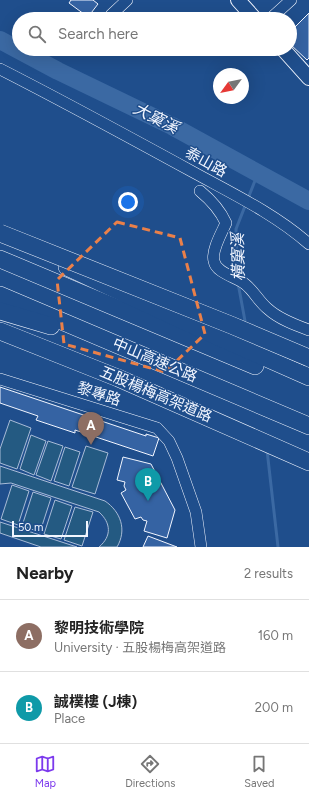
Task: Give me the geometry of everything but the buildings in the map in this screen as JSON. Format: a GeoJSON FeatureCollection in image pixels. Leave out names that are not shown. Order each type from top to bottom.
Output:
{"type":"FeatureCollection","features":[{"type":"Feature","properties":{"kind":"highway"},"geometry":{"type":"LineString","coordinates":[[0,226],[86,272],[216,336],[308,384]]}},
{"type":"Feature","properties":{"kind":"highway"},"geometry":{"type":"LineString","coordinates":[[0,234],[101,284],[216,336]]}},
{"type":"Feature","properties":{"kind":"highway"},"geometry":{"type":"LineString","coordinates":[[0,234],[231,325],[309,358]]}},
{"type":"Feature","properties":{"kind":"highway"},"geometry":{"type":"LineString","coordinates":[[0,259],[308,384]]}},
{"type":"Feature","properties":{"kind":"highway","name":"中山高速公路"},"geometry":{"type":"LineString","coordinates":[[0,295],[306,425]]}},
{"type":"Feature","properties":{"kind":"highway"},"geometry":{"type":"LineString","coordinates":[[0,311],[130,350]]}},
{"type":"Feature","properties":{"kind":"highway","name":"五股楊梅高架道路"},"geometry":{"type":"LineString","coordinates":[[0,333],[118,378],[309,464]]}},
{"type":"Feature","properties":{"kind":"main road"},"geometry":{"type":"LineString","coordinates":[[238,0],[249,12]]}},
{"type":"Feature","properties":{"kind":"main road"},"geometry":{"type":"LineString","coordinates":[[289,56],[309,78]]}},
{"type":"Feature","properties":{"kind":"street"},"geometry":{"type":"LineString","coordinates":[[114,12],[127,0]]}},
{"type":"Feature","properties":{"kind":"street"},"geometry":{"type":"LineString","coordinates":[[278,12],[291,0]]}},
{"type":"Feature","properties":{"kind":"street","name":"泰山路"},"geometry":{"type":"LineString","coordinates":[[0,69],[80,110],[263,211],[293,229],[309,244]]}},
{"type":"Feature","properties":{"kind":"street"},"geometry":{"type":"LineString","coordinates":[[200,192],[210,200],[222,214],[226,223],[214,251],[213,260],[217,268],[247,286],[268,309],[280,318],[309,330]]}},
{"type":"Feature","properties":{"kind":"street","name":"黎專路"},"geometry":{"type":"LineString","coordinates":[[0,379],[157,428],[169,441],[178,458],[196,512],[200,547]]}},
{"type":"Feature","properties":{"kind":"highlighted area"},"geometry":{"type":"Polygon","coordinates":[[[117,222],[180,238],[205,334],[165,372],[64,344],[57,280],[117,222]]]}},
{"type":"Feature","properties":{"kind":"shaded area"},"geometry":{"type":"Polygon","coordinates":[[[10,420],[31,428],[17,469],[0,463],[0,449],[10,420]]]}},
{"type":"Feature","properties":{"kind":"shaded area"},"geometry":{"type":"Polygon","coordinates":[[[31,435],[46,441],[34,475],[20,469],[31,435]]]}},
{"type":"Feature","properties":{"kind":"shaded area"},"geometry":{"type":"Polygon","coordinates":[[[48,441],[63,446],[51,481],[36,475],[48,441]]]}},
{"type":"Feature","properties":{"kind":"shaded area"},"geometry":{"type":"Polygon","coordinates":[[[86,446],[108,453],[95,494],[72,487],[86,446]]]}},
{"type":"Feature","properties":{"kind":"shaded area"},"geometry":{"type":"Polygon","coordinates":[[[65,447],[80,452],[69,486],[54,481],[65,447]]]}},
{"type":"Feature","properties":{"kind":"shaded area"},"geometry":{"type":"Polygon","coordinates":[[[0,466],[105,501],[111,505],[121,522],[122,528],[122,534],[117,547],[99,547],[108,534],[108,525],[99,512],[11,483],[0,484],[0,466]]]}},
{"type":"Feature","properties":{"kind":"shaded area"},"geometry":{"type":"Polygon","coordinates":[[[12,485],[29,491],[18,525],[1,519],[12,485]]]}},
{"type":"Feature","properties":{"kind":"shaded area"},"geometry":{"type":"Polygon","coordinates":[[[33,492],[51,498],[40,532],[22,526],[33,492]]]}},
{"type":"Feature","properties":{"kind":"shaded area"},"geometry":{"type":"Polygon","coordinates":[[[55,500],[72,506],[61,539],[44,534],[55,500]]]}},
{"type":"Feature","properties":{"kind":"shaded area"},"geometry":{"type":"Polygon","coordinates":[[[75,507],[93,512],[82,546],[64,540],[75,507]]]}},
{"type":"Feature","properties":{"kind":"shaded area"},"geometry":{"type":"Polygon","coordinates":[[[0,522],[77,547],[41,547],[0,533],[0,522]]]}},
{"type":"Feature","properties":{"kind":"waterway","name":"大窠溪"},"geometry":{"type":"LineString","coordinates":[[0,40],[12,46]]}},
{"type":"Feature","properties":{"kind":"waterway","name":"大窠溪"},"geometry":{"type":"LineString","coordinates":[[30,56],[172,126],[309,201]]}},
{"type":"Feature","properties":{"kind":"waterway","name":"橫窠溪"},"geometry":{"type":"LineString","coordinates":[[237,276],[236,229],[258,173]]}},
{"type":"Feature","properties":{"kind":"waterway","name":"橫窠溪"},"geometry":{"type":"LineString","coordinates":[[238,283],[245,321]]}},
{"type":"Feature","properties":{"kind":"waterway","name":"橫窠溪"},"geometry":{"type":"LineString","coordinates":[[267,450],[278,547]]}},
{"type":"Feature","properties":{"kind":"place","name":"黎明技術學院"},"geometry":{"type":"Point","coordinates":[91,445]}},
{"type":"Feature","properties":{"kind":"place","name":"誠樸樓 (J棟)"},"geometry":{"type":"Point","coordinates":[148,501]}}]}
